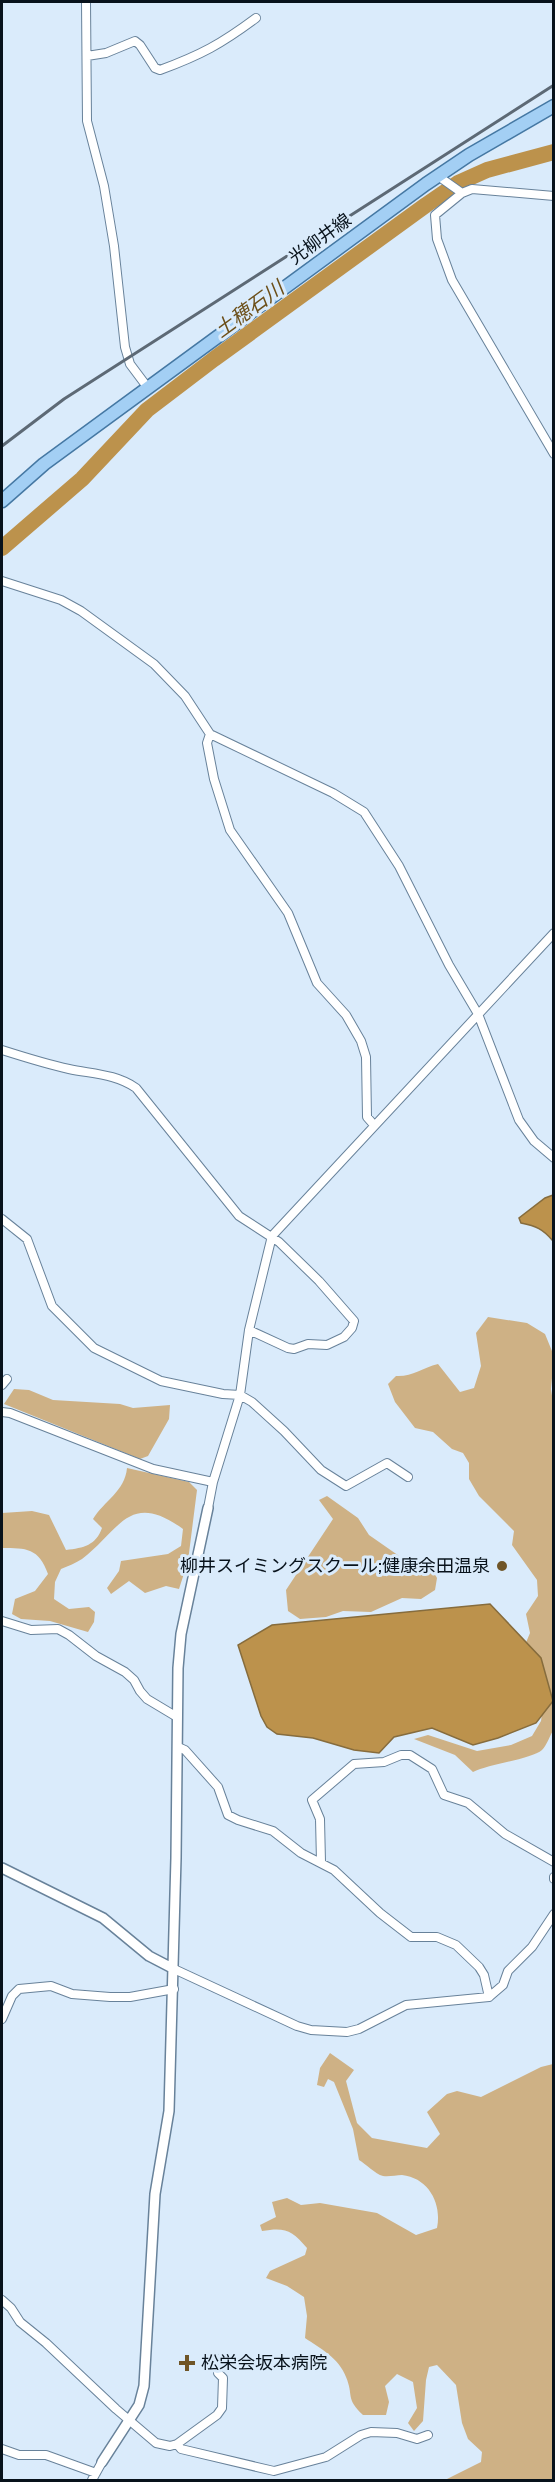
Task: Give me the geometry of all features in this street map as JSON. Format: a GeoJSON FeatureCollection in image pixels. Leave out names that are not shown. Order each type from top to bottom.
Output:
{"type":"FeatureCollection","features":[{"type":"Feature","properties":{"kind":"main road","name":"光柳井線"},"geometry":{"type":"LineString","coordinates":[[2,501],[44,464],[440,177],[554,106]]}},
{"type":"Feature","properties":{"kind":"street"},"geometry":{"type":"LineString","coordinates":[[86,2],[87,121],[114,246],[125,347],[130,364],[148,388]]}},
{"type":"Feature","properties":{"kind":"street"},"geometry":{"type":"LineString","coordinates":[[87,56],[115,51],[135,41],[155,68],[160,70],[200,55],[223,42],[256,18]]}},
{"type":"Feature","properties":{"kind":"street"},"geometry":{"type":"LineString","coordinates":[[440,177],[461,191]]}},
{"type":"Feature","properties":{"kind":"street"},"geometry":{"type":"LineString","coordinates":[[554,196],[472,189],[461,191],[435,215],[437,239],[452,280],[554,454]]}},
{"type":"Feature","properties":{"kind":"street"},"geometry":{"type":"LineString","coordinates":[[2,581],[62,600],[81,611],[154,664],[185,696],[210,734],[333,793],[364,812],[399,866],[449,964],[478,1014],[519,1120],[534,1141],[554,1158]]}},
{"type":"Feature","properties":{"kind":"street"},"geometry":{"type":"LineString","coordinates":[[210,734],[207,743],[212,770],[230,830],[288,913],[317,983],[346,1016],[361,1041],[366,1057],[367,1117],[374,1125]]}},
{"type":"Feature","properties":{"kind":"street"},"geometry":{"type":"LineString","coordinates":[[2,2449],[19,2455],[46,2455],[94,2477],[139,2405],[144,2386],[155,2194],[169,2112],[174,1989],[178,1668],[182,1634],[213,1482],[240,1395],[249,1330],[272,1236],[554,933]]}},
{"type":"Feature","properties":{"kind":"street"},"geometry":{"type":"LineString","coordinates":[[2,1050],[40,1062],[104,1075],[130,1084],[144,1096],[239,1216],[272,1236],[319,1281],[354,1320],[352,1328],[344,1337],[327,1345],[308,1344],[294,1349],[249,1330]]}},
{"type":"Feature","properties":{"kind":"street"},"geometry":{"type":"LineString","coordinates":[[2,1219],[19,1230],[27,1239],[52,1306],[94,1348],[161,1381],[223,1394],[240,1395],[252,1402],[284,1431],[321,1470],[346,1486],[387,1462],[408,1477]]}},
{"type":"Feature","properties":{"kind":"street"},"geometry":{"type":"LineString","coordinates":[[2,1385],[7,1378]]}},
{"type":"Feature","properties":{"kind":"street"},"geometry":{"type":"LineString","coordinates":[[2,1412],[10,1413],[153,1469],[213,1482]]}},
{"type":"Feature","properties":{"kind":"street"},"geometry":{"type":"LineString","coordinates":[[2,1622],[31,1630],[58,1629],[96,1656],[125,1671],[147,1699],[177,1716]]}},
{"type":"Feature","properties":{"kind":"street"},"geometry":{"type":"LineString","coordinates":[[178,1747],[185,1750],[218,1787],[228,1815],[273,1831],[301,1853],[321,1862],[350,1882],[402,1932],[411,1936],[437,1937],[456,1945],[480,1967],[489,1997]]}},
{"type":"Feature","properties":{"kind":"street"},"geometry":{"type":"LineString","coordinates":[[321,1862],[320,1819],[312,1800],[354,1764],[384,1762],[401,1755],[410,1755],[432,1769],[444,1795],[468,1803],[505,1834],[554,1862]]}},
{"type":"Feature","properties":{"kind":"street"},"geometry":{"type":"LineString","coordinates":[[2,1868],[103,1918],[149,1956],[174,1969],[297,2026],[334,2033],[359,2029],[406,2005],[489,1997],[503,1985],[508,1971],[532,1947],[554,1914]]}},
{"type":"Feature","properties":{"kind":"street"},"geometry":{"type":"LineString","coordinates":[[2,2019],[12,1996],[20,1989],[51,1986],[72,1994],[129,1997],[174,1989]]}},
{"type":"Feature","properties":{"kind":"street"},"geometry":{"type":"LineString","coordinates":[[2,2300],[20,2322],[156,2443],[170,2446],[177,2444],[217,2415],[222,2408],[223,2378],[218,2373],[219,2359]]}},
{"type":"Feature","properties":{"kind":"street"},"geometry":{"type":"LineString","coordinates":[[177,2444],[181,2449],[274,2471],[326,2457],[360,2435],[371,2432],[397,2433],[417,2439],[428,2435]]}},
{"type":"Feature","properties":{"kind":"shaded area"},"geometry":{"type":"Polygon","coordinates":[[[554,1195],[553,1241],[539,1229],[521,1223],[519,1218],[545,1198],[554,1195]]]}},
{"type":"Feature","properties":{"kind":"shaded area"},"geometry":{"type":"Polygon","coordinates":[[[488,1317],[527,1323],[545,1334],[554,1356],[551,1389],[554,1409],[554,1729],[544,1748],[537,1753],[473,1772],[455,1755],[414,1739],[428,1735],[477,1751],[511,1745],[532,1736],[541,1721],[545,1693],[522,1652],[530,1633],[526,1614],[538,1596],[537,1580],[512,1545],[514,1531],[479,1496],[469,1479],[469,1463],[463,1453],[452,1449],[433,1432],[415,1428],[395,1402],[388,1384],[396,1376],[412,1374],[438,1364],[460,1392],[474,1388],[481,1366],[476,1333],[488,1317]]]}},
{"type":"Feature","properties":{"kind":"shaded area"},"geometry":{"type":"Polygon","coordinates":[[[14,1389],[29,1390],[53,1400],[120,1404],[133,1408],[170,1405],[169,1419],[148,1456],[140,1459],[4,1404],[14,1389]]]}},
{"type":"Feature","properties":{"kind":"shaded area"},"geometry":{"type":"Polygon","coordinates":[[[127,1468],[189,1482],[197,1490],[188,1561],[179,1589],[166,1586],[145,1593],[129,1581],[111,1594],[107,1588],[119,1571],[121,1561],[168,1554],[181,1546],[183,1529],[165,1518],[150,1513],[137,1514],[126,1518],[116,1526],[82,1559],[61,1569],[55,1582],[54,1599],[69,1609],[89,1607],[95,1612],[94,1622],[88,1632],[50,1621],[21,1619],[12,1614],[15,1599],[35,1591],[48,1574],[40,1559],[31,1551],[2,1548],[2,1513],[32,1511],[49,1515],[66,1550],[84,1547],[93,1542],[99,1534],[102,1528],[93,1519],[122,1483],[127,1468]]]}},
{"type":"Feature","properties":{"kind":"shaded area"},"geometry":{"type":"Polygon","coordinates":[[[327,1496],[358,1518],[369,1535],[402,1558],[430,1565],[437,1578],[435,1590],[421,1599],[402,1598],[371,1612],[343,1611],[326,1617],[300,1619],[288,1611],[286,1590],[333,1519],[319,1500],[327,1496]]]}},
{"type":"Feature","properties":{"kind":"shaded area"},"geometry":{"type":"Polygon","coordinates":[[[490,1604],[541,1658],[553,1701],[536,1723],[473,1745],[432,1728],[394,1737],[379,1753],[354,1750],[313,1738],[277,1734],[267,1727],[261,1716],[238,1645],[272,1625],[490,1604]]]}},
{"type":"Feature","properties":{"kind":"shaded area"},"geometry":{"type":"Polygon","coordinates":[[[330,2053],[354,2070],[346,2081],[357,2123],[372,2138],[427,2148],[440,2134],[427,2112],[447,2094],[457,2091],[481,2097],[541,2067],[553,2064],[553,2480],[445,2480],[481,2462],[482,2452],[468,2439],[462,2423],[456,2385],[437,2365],[429,2367],[423,2421],[414,2431],[408,2423],[417,2408],[413,2382],[397,2374],[385,2386],[389,2402],[386,2415],[363,2415],[352,2401],[346,2377],[339,2364],[305,2338],[307,2316],[304,2297],[287,2286],[266,2278],[270,2271],[305,2255],[307,2248],[288,2231],[277,2229],[262,2231],[260,2225],[276,2217],[272,2202],[287,2198],[301,2205],[320,2203],[377,2213],[416,2235],[437,2228],[435,2201],[420,2181],[402,2175],[380,2175],[359,2160],[353,2129],[334,2082],[328,2079],[324,2087],[317,2085],[320,2068],[330,2053]]]}},
{"type":"Feature","properties":{"kind":"waterway","name":"土穂石川"},"geometry":{"type":"LineString","coordinates":[[2,548],[82,479],[147,410],[426,205],[458,183],[487,170],[554,152]]}},
{"type":"Feature","properties":{"kind":"railway"},"geometry":{"type":"LineString","coordinates":[[2,446],[64,399],[554,85]]}},
{"type":"Feature","properties":{"kind":"place","name":"柳井スイミングスクール;健康余田温泉"},"geometry":{"type":"Point","coordinates":[502,1566]}},
{"type":"Feature","properties":{"kind":"place","name":"松栄会坂本病院"},"geometry":{"type":"Point","coordinates":[187,2363]}}]}
